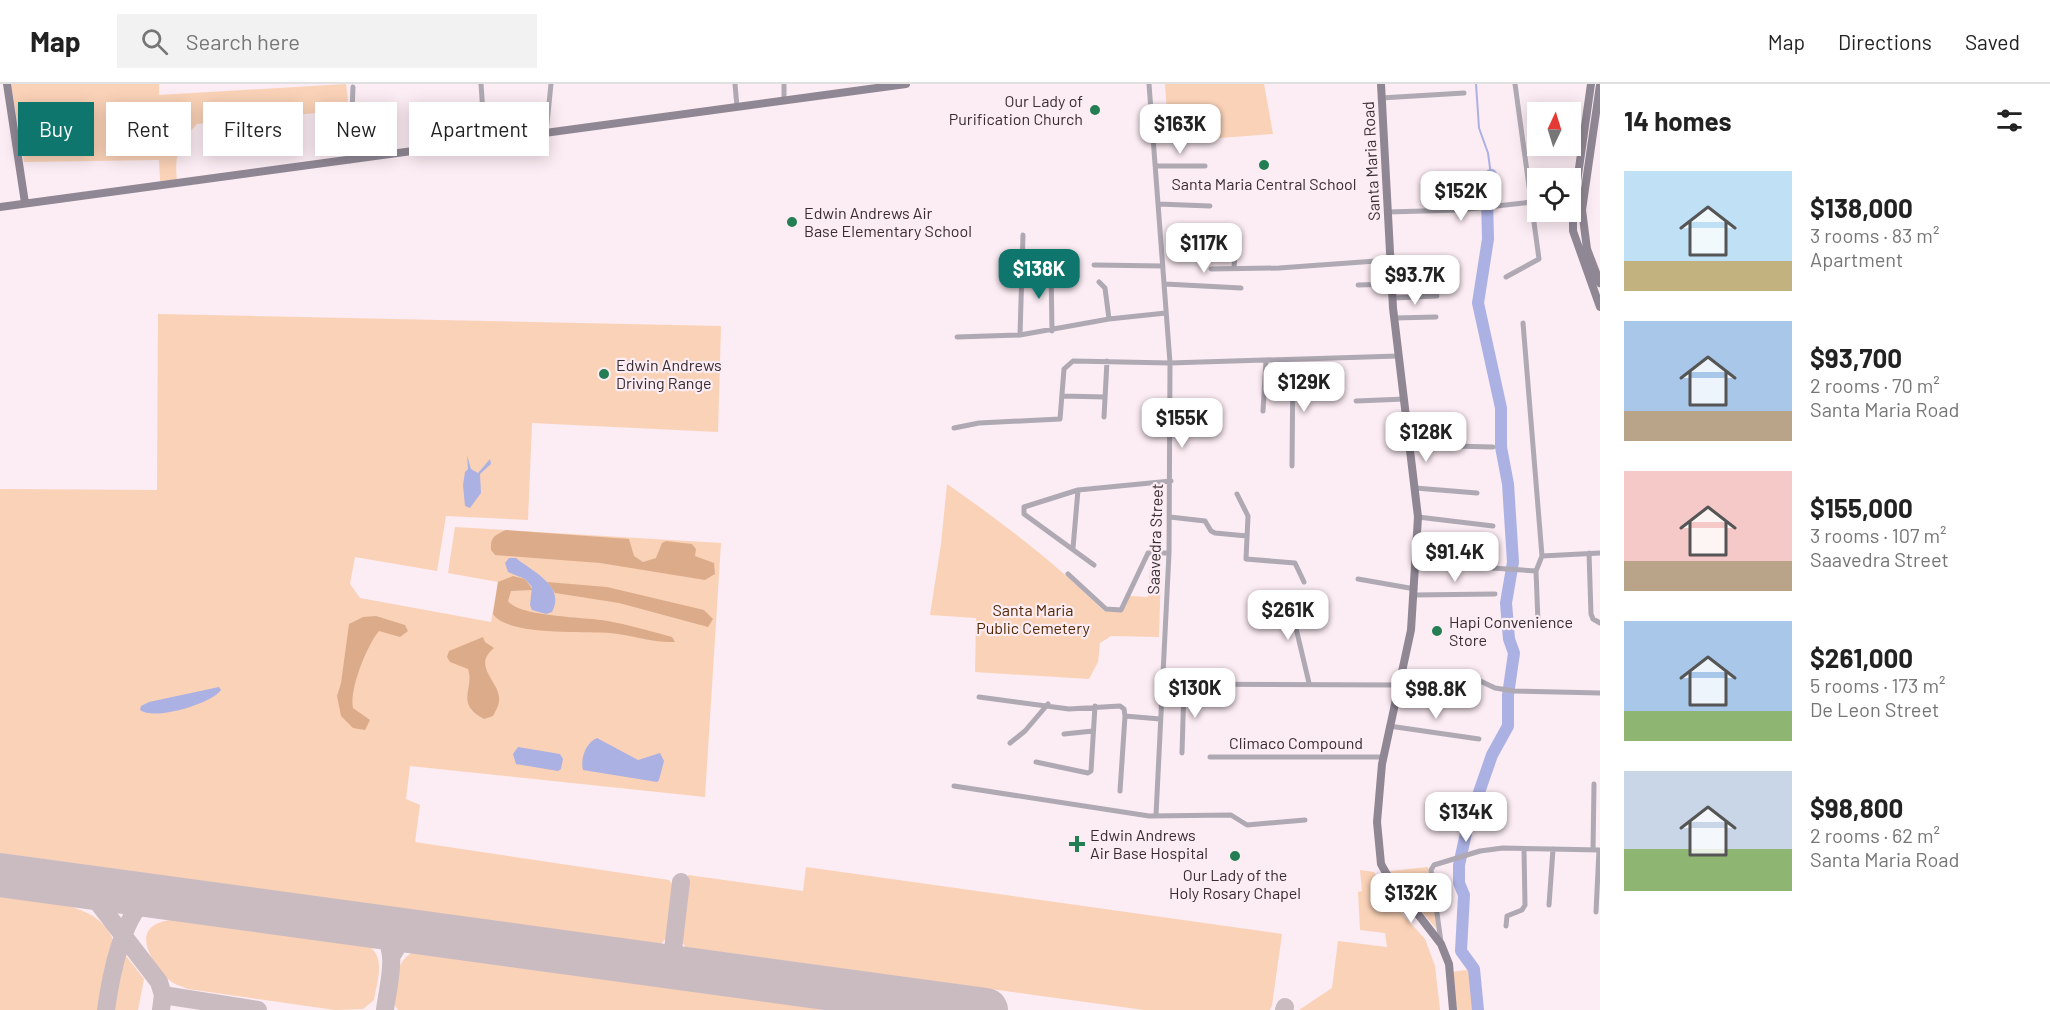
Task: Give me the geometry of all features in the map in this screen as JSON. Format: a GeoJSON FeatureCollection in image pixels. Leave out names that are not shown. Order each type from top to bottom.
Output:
{"type":"FeatureCollection","features":[{"type":"Feature","properties":{"kind":"main road"},"geometry":{"type":"LineString","coordinates":[[7,84],[25,203]]}},
{"type":"Feature","properties":{"kind":"main road"},"geometry":{"type":"LineString","coordinates":[[549,134],[906,84]]}},
{"type":"Feature","properties":{"kind":"main road","name":"Santa Maria Road"},"geometry":{"type":"LineString","coordinates":[[1381,84],[1394,318],[1406,399],[1418,517],[1412,630],[1382,757],[1377,822],[1381,864],[1441,944]]}},
{"type":"Feature","properties":{"kind":"main road"},"geometry":{"type":"LineString","coordinates":[[1579,168],[1591,84]]}},
{"type":"Feature","properties":{"kind":"main road"},"geometry":{"type":"LineString","coordinates":[[1600,85],[1582,210],[1587,249],[1600,283]]}},
{"type":"Feature","properties":{"kind":"main road"},"geometry":{"type":"LineString","coordinates":[[0,207],[409,153]]}},
{"type":"Feature","properties":{"kind":"main road"},"geometry":{"type":"LineString","coordinates":[[1573,222],[1573,231],[1600,307]]}},
{"type":"Feature","properties":{"kind":"main road"},"geometry":{"type":"LineString","coordinates":[[1441,944],[1449,964],[1453,1010]]}},
{"type":"Feature","properties":{"kind":"street"},"geometry":{"type":"LineString","coordinates":[[481,84],[482,102]]}},
{"type":"Feature","properties":{"kind":"street"},"geometry":{"type":"LineString","coordinates":[[549,104],[551,84]]}},
{"type":"Feature","properties":{"kind":"street"},"geometry":{"type":"LineString","coordinates":[[735,84],[737,107]]}},
{"type":"Feature","properties":{"kind":"street"},"geometry":{"type":"LineString","coordinates":[[784,84],[784,101]]}},
{"type":"Feature","properties":{"kind":"street","name":"Saavedra Street"},"geometry":{"type":"LineString","coordinates":[[1149,84],[1170,363],[1169,553],[1156,816]]}},
{"type":"Feature","properties":{"kind":"street"},"geometry":{"type":"LineString","coordinates":[[1515,84],[1527,168]]}},
{"type":"Feature","properties":{"kind":"street"},"geometry":{"type":"LineString","coordinates":[[350,161],[353,87]]}},
{"type":"Feature","properties":{"kind":"street"},"geometry":{"type":"LineString","coordinates":[[1382,98],[1464,93]]}},
{"type":"Feature","properties":{"kind":"street"},"geometry":{"type":"LineString","coordinates":[[1155,166],[1205,166]]}},
{"type":"Feature","properties":{"kind":"street"},"geometry":{"type":"LineString","coordinates":[[1387,212],[1460,210],[1527,203]]}},
{"type":"Feature","properties":{"kind":"street"},"geometry":{"type":"LineString","coordinates":[[1158,204],[1210,206]]}},
{"type":"Feature","properties":{"kind":"street"},"geometry":{"type":"LineString","coordinates":[[1506,277],[1539,259],[1534,222]]}},
{"type":"Feature","properties":{"kind":"street"},"geometry":{"type":"LineString","coordinates":[[1234,269],[1236,232]]}},
{"type":"Feature","properties":{"kind":"street"},"geometry":{"type":"LineString","coordinates":[[1020,335],[1023,235]]}},
{"type":"Feature","properties":{"kind":"street"},"geometry":{"type":"LineString","coordinates":[[1211,269],[1390,260]]}},
{"type":"Feature","properties":{"kind":"street"},"geometry":{"type":"LineString","coordinates":[[1094,265],[1163,266]]}},
{"type":"Feature","properties":{"kind":"street"},"geometry":{"type":"LineString","coordinates":[[1051,269],[1052,331]]}},
{"type":"Feature","properties":{"kind":"street"},"geometry":{"type":"LineString","coordinates":[[1099,282],[1105,288],[1109,319]]}},
{"type":"Feature","properties":{"kind":"street"},"geometry":{"type":"LineString","coordinates":[[1165,284],[1241,288]]}},
{"type":"Feature","properties":{"kind":"street"},"geometry":{"type":"LineString","coordinates":[[1358,285],[1392,284]]}},
{"type":"Feature","properties":{"kind":"street"},"geometry":{"type":"LineString","coordinates":[[1393,298],[1437,296]]}},
{"type":"Feature","properties":{"kind":"street"},"geometry":{"type":"LineString","coordinates":[[957,337],[1020,335],[1109,319],[1166,313]]}},
{"type":"Feature","properties":{"kind":"street"},"geometry":{"type":"LineString","coordinates":[[1394,318],[1436,317]]}},
{"type":"Feature","properties":{"kind":"street"},"geometry":{"type":"LineString","coordinates":[[1523,323],[1542,556],[1536,572],[1538,622]]}},
{"type":"Feature","properties":{"kind":"street"},"geometry":{"type":"LineString","coordinates":[[954,428],[979,423],[1058,420],[1061,417],[1064,369],[1073,361],[1266,362],[1398,356]]}},
{"type":"Feature","properties":{"kind":"street"},"geometry":{"type":"LineString","coordinates":[[1292,466],[1293,360]]}},
{"type":"Feature","properties":{"kind":"street"},"geometry":{"type":"LineString","coordinates":[[1104,417],[1107,361]]}},
{"type":"Feature","properties":{"kind":"street"},"geometry":{"type":"LineString","coordinates":[[1263,411],[1266,362]]}},
{"type":"Feature","properties":{"kind":"street"},"geometry":{"type":"LineString","coordinates":[[1062,396],[1105,397]]}},
{"type":"Feature","properties":{"kind":"street"},"geometry":{"type":"LineString","coordinates":[[1356,401],[1406,399]]}},
{"type":"Feature","properties":{"kind":"street"},"geometry":{"type":"LineString","coordinates":[[1411,444],[1493,447]]}},
{"type":"Feature","properties":{"kind":"street"},"geometry":{"type":"LineString","coordinates":[[1094,565],[1023,510],[1026,504],[1078,490],[1171,481]]}},
{"type":"Feature","properties":{"kind":"street"},"geometry":{"type":"LineString","coordinates":[[1415,488],[1477,493]]}},
{"type":"Feature","properties":{"kind":"street"},"geometry":{"type":"LineString","coordinates":[[1073,548],[1078,490]]}},
{"type":"Feature","properties":{"kind":"street"},"geometry":{"type":"LineString","coordinates":[[1237,494],[1248,516],[1247,561],[1295,562],[1304,582]]}},
{"type":"Feature","properties":{"kind":"street"},"geometry":{"type":"LineString","coordinates":[[1170,517],[1205,521],[1210,531],[1215,533],[1247,537]]}},
{"type":"Feature","properties":{"kind":"street"},"geometry":{"type":"LineString","coordinates":[[1418,517],[1493,526]]}},
{"type":"Feature","properties":{"kind":"street"},"geometry":{"type":"LineString","coordinates":[[1068,574],[1106,609],[1121,610],[1148,553],[1169,553]]}},
{"type":"Feature","properties":{"kind":"street"},"geometry":{"type":"LineString","coordinates":[[1589,553],[1593,620],[1600,623]]}},
{"type":"Feature","properties":{"kind":"street"},"geometry":{"type":"LineString","coordinates":[[1542,556],[1600,553]]}},
{"type":"Feature","properties":{"kind":"street"},"geometry":{"type":"LineString","coordinates":[[1417,563],[1536,572]]}},
{"type":"Feature","properties":{"kind":"street"},"geometry":{"type":"LineString","coordinates":[[1358,579],[1415,592],[1495,594]]}},
{"type":"Feature","properties":{"kind":"street"},"geometry":{"type":"LineString","coordinates":[[1591,602],[1600,602]]}},
{"type":"Feature","properties":{"kind":"street"},"geometry":{"type":"LineString","coordinates":[[1259,608],[1291,607],[1309,683]]}},
{"type":"Feature","properties":{"kind":"street"},"geometry":{"type":"LineString","coordinates":[[1403,673],[1474,678],[1495,688],[1514,691],[1600,693]]}},
{"type":"Feature","properties":{"kind":"street"},"geometry":{"type":"LineString","coordinates":[[1162,684],[1400,685]]}},
{"type":"Feature","properties":{"kind":"street"},"geometry":{"type":"LineString","coordinates":[[1182,753],[1184,685]]}},
{"type":"Feature","properties":{"kind":"street"},"geometry":{"type":"LineString","coordinates":[[979,697],[1048,704],[1069,709],[1120,706],[1124,709],[1125,716],[1120,791]]}},
{"type":"Feature","properties":{"kind":"street"},"geometry":{"type":"LineString","coordinates":[[1010,743],[1025,731],[1048,704]]}},
{"type":"Feature","properties":{"kind":"street"},"geometry":{"type":"LineString","coordinates":[[1036,762],[1090,772],[1095,706]]}},
{"type":"Feature","properties":{"kind":"street"},"geometry":{"type":"LineString","coordinates":[[1125,716],[1160,718]]}},
{"type":"Feature","properties":{"kind":"street"},"geometry":{"type":"LineString","coordinates":[[1389,726],[1479,739]]}},
{"type":"Feature","properties":{"kind":"street"},"geometry":{"type":"LineString","coordinates":[[1064,734],[1093,731]]}},
{"type":"Feature","properties":{"kind":"street","name":"Climaco Compound"},"geometry":{"type":"LineString","coordinates":[[1210,757],[1382,757]]}},
{"type":"Feature","properties":{"kind":"street"},"geometry":{"type":"LineString","coordinates":[[1594,784],[1597,850],[1596,912]]}},
{"type":"Feature","properties":{"kind":"street"},"geometry":{"type":"LineString","coordinates":[[954,786],[1156,816],[1231,815],[1247,825],[1305,820]]}},
{"type":"Feature","properties":{"kind":"street"},"geometry":{"type":"LineString","coordinates":[[1549,905],[1553,849]]}},
{"type":"Feature","properties":{"kind":"street"},"geometry":{"type":"LineString","coordinates":[[1506,926],[1507,916],[1524,908],[1524,850]]}},
{"type":"Feature","properties":{"kind":"street"},"geometry":{"type":"LineString","coordinates":[[1441,944],[1431,870],[1434,865],[1480,851],[1597,850]]}},
{"type":"Feature","properties":{"kind":"street"},"geometry":{"type":"LineString","coordinates":[[1402,894],[1434,891]]}},
{"type":"Feature","properties":{"kind":"green space"},"geometry":{"type":"Polygon","coordinates":[[[11,84],[159,84],[159,95],[346,84],[348,102],[315,102],[315,113],[303,114],[303,102],[203,102],[203,123],[197,124],[191,131],[191,102],[106,102],[106,156],[177,156],[177,180],[160,181],[159,160],[24,162],[23,156],[94,156],[94,102],[18,102],[18,126],[11,84]]]}},
{"type":"Feature","properties":{"kind":"green space"},"geometry":{"type":"Polygon","coordinates":[[[1165,84],[1264,84],[1273,134],[1169,142],[1165,84]]]}},
{"type":"Feature","properties":{"kind":"green space"},"geometry":{"type":"Polygon","coordinates":[[[158,314],[721,326],[718,432],[532,423],[528,520],[446,516],[437,571],[355,557],[350,584],[360,598],[491,622],[498,582],[448,573],[455,527],[721,543],[705,797],[410,766],[406,799],[420,805],[415,842],[669,880],[675,888],[669,935],[661,944],[0,853],[0,489],[157,490],[158,314]]]}},
{"type":"Feature","properties":{"kind":"green space","name":"Santa Maria Public Cemetery"},"geometry":{"type":"Polygon","coordinates":[[[947,484],[1028,544],[1104,611],[1122,612],[1130,596],[1148,597],[1150,566],[1161,568],[1159,637],[1111,636],[1100,643],[1098,662],[1089,679],[975,672],[976,618],[930,615],[947,484]]]}},
{"type":"Feature","properties":{"kind":"green space"},"geometry":{"type":"Polygon","coordinates":[[[806,867],[1282,934],[1272,1005],[1270,1010],[1144,1010],[686,947],[681,942],[688,875],[803,891],[806,867]]]}},
{"type":"Feature","properties":{"kind":"green space"},"geometry":{"type":"Polygon","coordinates":[[[1428,867],[1432,889],[1405,892],[1390,871],[1428,867]]]}},
{"type":"Feature","properties":{"kind":"green space"},"geometry":{"type":"Polygon","coordinates":[[[1360,870],[1374,872],[1393,904],[1425,939],[1435,966],[1440,1010],[1299,1010],[1332,988],[1338,941],[1387,947],[1385,933],[1360,930],[1358,892],[1362,891],[1360,870]]]}},
{"type":"Feature","properties":{"kind":"green space"},"geometry":{"type":"Polygon","coordinates":[[[1433,893],[1437,929],[1407,896],[1433,893]]]}},
{"type":"Feature","properties":{"kind":"green space"},"geometry":{"type":"Polygon","coordinates":[[[0,897],[69,906],[86,912],[100,921],[110,933],[116,950],[103,1010],[0,1010],[0,897]]]}},
{"type":"Feature","properties":{"kind":"green space"},"geometry":{"type":"Polygon","coordinates":[[[171,920],[369,946],[374,951],[379,964],[374,1000],[363,1009],[335,1010],[180,986],[169,980],[160,970],[146,943],[150,928],[158,923],[171,920]]]}},
{"type":"Feature","properties":{"kind":"green space"},"geometry":{"type":"Polygon","coordinates":[[[414,952],[841,1010],[398,1010],[393,1003],[397,974],[403,961],[414,952]]]}},
{"type":"Feature","properties":{"kind":"green space"},"geometry":{"type":"Polygon","coordinates":[[[126,956],[144,979],[138,1010],[109,1010],[122,957],[126,956]]]}},
{"type":"Feature","properties":{"kind":"green space"},"geometry":{"type":"Polygon","coordinates":[[[1473,969],[1475,1010],[1457,1010],[1452,972],[1473,969]]]}},
{"type":"Feature","properties":{"kind":"shaded area"},"geometry":{"type":"Polygon","coordinates":[[[506,530],[629,539],[634,556],[643,562],[656,558],[662,543],[666,541],[692,544],[696,549],[695,556],[714,563],[715,574],[705,580],[600,563],[495,555],[491,550],[492,539],[506,530]]]}},
{"type":"Feature","properties":{"kind":"shaded area"},"geometry":{"type":"Polygon","coordinates":[[[513,576],[525,579],[533,590],[511,591],[508,601],[515,606],[554,616],[624,624],[672,637],[675,642],[610,633],[530,629],[501,621],[493,614],[498,582],[513,576]]]}},
{"type":"Feature","properties":{"kind":"shaded area"},"geometry":{"type":"Polygon","coordinates":[[[547,582],[607,587],[704,610],[713,619],[708,627],[619,603],[555,593],[547,582]]]}},
{"type":"Feature","properties":{"kind":"shaded area"},"geometry":{"type":"Polygon","coordinates":[[[376,616],[405,625],[408,631],[400,637],[379,631],[364,657],[352,700],[353,708],[370,720],[365,730],[353,728],[341,716],[337,696],[341,683],[349,624],[363,617],[376,616]]]}},
{"type":"Feature","properties":{"kind":"shaded area"},"geometry":{"type":"Polygon","coordinates":[[[483,637],[485,642],[494,648],[485,661],[488,673],[498,691],[499,700],[493,716],[484,719],[475,713],[468,701],[468,669],[450,662],[447,657],[449,651],[483,637]]]}},
{"type":"Feature","properties":{"kind":"water"},"geometry":{"type":"Polygon","coordinates":[[[467,455],[471,469],[478,473],[490,459],[491,464],[480,474],[481,493],[470,508],[465,506],[463,485],[465,472],[468,469],[467,455]]]}},
{"type":"Feature","properties":{"kind":"water"},"geometry":{"type":"Polygon","coordinates":[[[509,558],[516,558],[546,580],[555,595],[552,612],[546,614],[532,610],[530,605],[532,587],[525,579],[508,572],[505,563],[509,558]]]}},
{"type":"Feature","properties":{"kind":"water"},"geometry":{"type":"Polygon","coordinates":[[[219,687],[221,690],[206,701],[182,709],[157,713],[140,710],[141,706],[149,702],[219,687]]]}},
{"type":"Feature","properties":{"kind":"water"},"geometry":{"type":"Polygon","coordinates":[[[597,738],[638,760],[660,753],[664,761],[659,780],[657,782],[583,770],[582,761],[585,751],[597,738]]]}},
{"type":"Feature","properties":{"kind":"water"},"geometry":{"type":"Polygon","coordinates":[[[518,747],[560,754],[563,759],[561,769],[558,771],[516,764],[513,754],[518,747]]]}},
{"type":"Feature","properties":{"kind":"waterway"},"geometry":{"type":"LineString","coordinates":[[1476,84],[1479,128],[1488,153],[1491,175]]}},
{"type":"Feature","properties":{"kind":"waterway"},"geometry":{"type":"LineString","coordinates":[[1478,1010],[1474,969],[1461,951],[1464,895],[1459,883],[1459,865],[1468,824],[1492,755],[1508,726],[1508,695],[1514,653],[1509,639],[1506,603],[1513,562],[1508,484],[1501,447],[1501,408],[1478,303],[1488,239],[1487,198],[1491,175]]}},
{"type":"Feature","properties":{"kind":"taxiway"},"geometry":{"type":"LineString","coordinates":[[671,967],[681,882]]}},
{"type":"Feature","properties":{"kind":"taxiway"},"geometry":{"type":"LineString","coordinates":[[86,887],[159,982],[163,995],[161,1010]]}},
{"type":"Feature","properties":{"kind":"taxiway"},"geometry":{"type":"LineString","coordinates":[[106,1010],[115,964],[126,929],[134,914],[153,896]]}},
{"type":"Feature","properties":{"kind":"taxiway"},"geometry":{"type":"LineString","coordinates":[[375,927],[383,934],[391,954],[385,1010]]}},
{"type":"Feature","properties":{"kind":"taxiway"},"geometry":{"type":"LineString","coordinates":[[391,957],[403,937],[421,933]]}},
{"type":"Feature","properties":{"kind":"taxiway"},"geometry":{"type":"LineString","coordinates":[[163,995],[258,1010]]}},
{"type":"Feature","properties":{"kind":"runway"},"geometry":{"type":"LineString","coordinates":[[0,875],[986,1010]]}},
{"type":"Feature","properties":{"kind":"place","name":"Our Lady of Purification Church"},"geometry":{"type":"Point","coordinates":[1095,110]}},
{"type":"Feature","properties":{"kind":"place","name":"Santa Maria Central School"},"geometry":{"type":"Point","coordinates":[1264,165]}},
{"type":"Feature","properties":{"kind":"place","name":"Edwin Andrews Air Base Elementary School"},"geometry":{"type":"Point","coordinates":[792,222]}},
{"type":"Feature","properties":{"kind":"place","name":"Edwin Andrews Driving Range"},"geometry":{"type":"Point","coordinates":[604,374]}},
{"type":"Feature","properties":{"kind":"place","name":"Hapi Convenience Store"},"geometry":{"type":"Point","coordinates":[1437,631]}},
{"type":"Feature","properties":{"kind":"place","name":"Edwin Andrews Air Base Hospital"},"geometry":{"type":"Point","coordinates":[1077,844]}},
{"type":"Feature","properties":{"kind":"place","name":"Our Lady of the Holy Rosary Chapel"},"geometry":{"type":"Point","coordinates":[1235,856]}}]}
